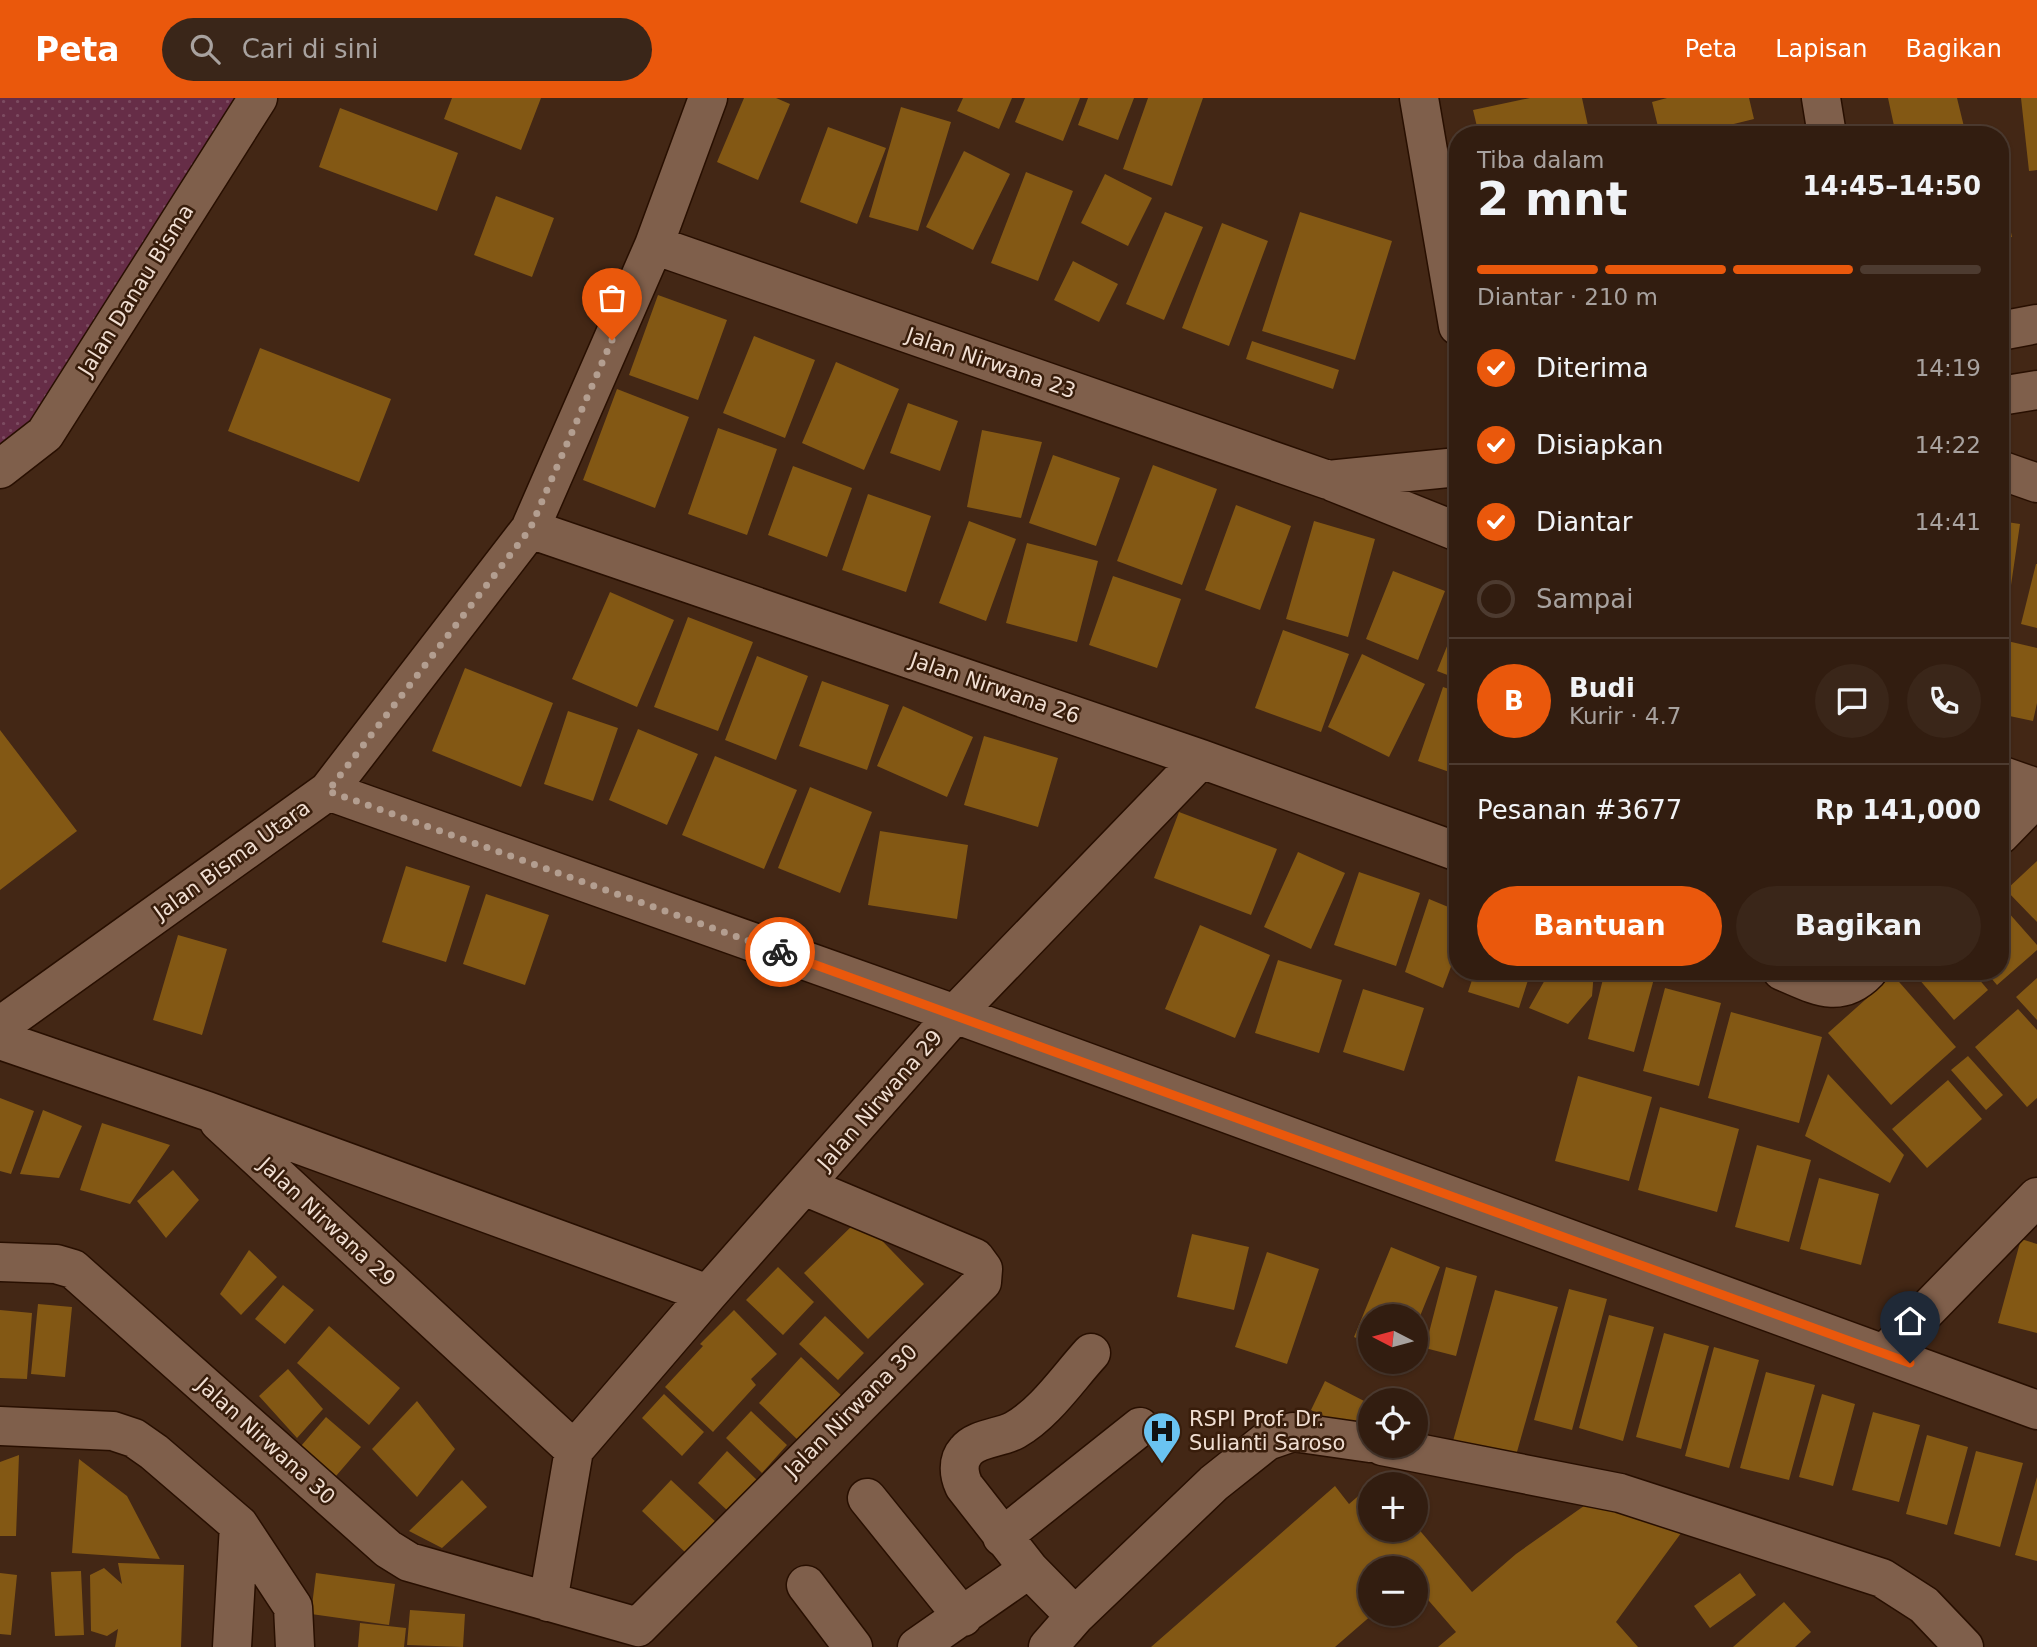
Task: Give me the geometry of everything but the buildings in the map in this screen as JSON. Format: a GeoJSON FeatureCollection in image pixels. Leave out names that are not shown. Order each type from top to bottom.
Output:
{"type":"FeatureCollection","features":[{"type":"Feature","properties":{"kind":"street","name":"Jalan Danau Bisma"},"geometry":{"type":"LineString","coordinates":[[0,469],[45,434],[258,98]]}},
{"type":"Feature","properties":{"kind":"street","name":"Jalan Bisma Utara"},"geometry":{"type":"LineString","coordinates":[[0,1026],[328,791],[530,529],[653,246],[708,98]]}},
{"type":"Feature","properties":{"kind":"street"},"geometry":{"type":"LineString","coordinates":[[1419,98],[1449,273]]}},
{"type":"Feature","properties":{"kind":"street"},"geometry":{"type":"LineString","coordinates":[[1821,98],[1826,126]]}},
{"type":"Feature","properties":{"kind":"street","name":"Jalan Nirwana 23"},"geometry":{"type":"LineString","coordinates":[[653,246],[1328,480],[1449,528]]}},
{"type":"Feature","properties":{"kind":"street"},"geometry":{"type":"LineString","coordinates":[[2009,329],[2037,324]]}},
{"type":"Feature","properties":{"kind":"street"},"geometry":{"type":"LineString","coordinates":[[2009,395],[2037,390]]}},
{"type":"Feature","properties":{"kind":"street","name":"Jalan Nirwana 23"},"geometry":{"type":"LineString","coordinates":[[1328,480],[1449,468]]}},
{"type":"Feature","properties":{"kind":"street"},"geometry":{"type":"LineString","coordinates":[[2009,473],[2037,483]]}},
{"type":"Feature","properties":{"kind":"street","name":"Jalan Nirwana 26"},"geometry":{"type":"LineString","coordinates":[[530,529],[1200,759],[1449,849]]}},
{"type":"Feature","properties":{"kind":"street","name":"Jalan Nirwana 29"},"geometry":{"type":"LineString","coordinates":[[207,1111],[574,1450],[955,1014],[1200,759]]}},
{"type":"Feature","properties":{"kind":"street"},"geometry":{"type":"LineString","coordinates":[[2009,778],[2037,789]]}},
{"type":"Feature","properties":{"kind":"street"},"geometry":{"type":"LineString","coordinates":[[328,791],[955,1014],[2037,1410]]}},
{"type":"Feature","properties":{"kind":"street"},"geometry":{"type":"LineString","coordinates":[[2009,826],[2037,797]]}},
{"type":"Feature","properties":{"kind":"street"},"geometry":{"type":"LineString","coordinates":[[1810,980],[1838,989],[1852,985],[1858,980]]}},
{"type":"Feature","properties":{"kind":"street","name":"Jalan Nirwana 29"},"geometry":{"type":"LineString","coordinates":[[0,1040],[207,1111],[708,1294]]}},
{"type":"Feature","properties":{"kind":"street","name":"Jalan Nirwana 30"},"geometry":{"type":"LineString","coordinates":[[0,1262],[56,1264],[73,1269],[388,1549],[409,1562],[638,1627],[982,1282],[983,1269],[975,1258],[804,1186]]}},
{"type":"Feature","properties":{"kind":"street"},"geometry":{"type":"LineString","coordinates":[[1885,1353],[2037,1197]]}},
{"type":"Feature","properties":{"kind":"street"},"geometry":{"type":"LineString","coordinates":[[1075,1616],[1028,1569],[960,1477],[963,1453],[970,1447],[1015,1430],[1036,1413],[1091,1353]]}},
{"type":"Feature","properties":{"kind":"street"},"geometry":{"type":"LineString","coordinates":[[0,1426],[113,1431],[134,1438],[239,1525],[293,1607],[295,1647]]}},
{"type":"Feature","properties":{"kind":"street"},"geometry":{"type":"LineString","coordinates":[[1002,1537],[1140,1427]]}},
{"type":"Feature","properties":{"kind":"street"},"geometry":{"type":"LineString","coordinates":[[1048,1647],[1075,1616],[1214,1483],[1267,1441],[1293,1432],[1358,1441]]}},
{"type":"Feature","properties":{"kind":"street"},"geometry":{"type":"LineString","coordinates":[[548,1602],[574,1450]]}},
{"type":"Feature","properties":{"kind":"street"},"geometry":{"type":"LineString","coordinates":[[1428,1455],[1620,1493],[1869,1574],[1924,1605],[1964,1647]]}},
{"type":"Feature","properties":{"kind":"street"},"geometry":{"type":"LineString","coordinates":[[867,1498],[963,1617]]}},
{"type":"Feature","properties":{"kind":"street"},"geometry":{"type":"LineString","coordinates":[[232,1647],[239,1525]]}},
{"type":"Feature","properties":{"kind":"street"},"geometry":{"type":"LineString","coordinates":[[917,1647],[1028,1569]]}},
{"type":"Feature","properties":{"kind":"street"},"geometry":{"type":"LineString","coordinates":[[806,1585],[853,1647]]}},
{"type":"Feature","properties":{"kind":"shaded area"},"geometry":{"type":"Polygon","coordinates":[[[0,98],[258,98],[0,469],[0,98]]]}},
{"type":"Feature","properties":{"kind":"way so far"},"geometry":{"type":"LineString","coordinates":[[612,340],[530,529],[328,791],[780,952]]}},
{"type":"Feature","properties":{"kind":"place","name":"RSPI Prof. Dr. Sulianti Saroso"},"geometry":{"type":"Point","coordinates":[1162,1465]}},
{"type":"Feature","properties":{"kind":"route"},"geometry":{"type":"LineString","coordinates":[[780,952],[1910,1363]]}}]}
